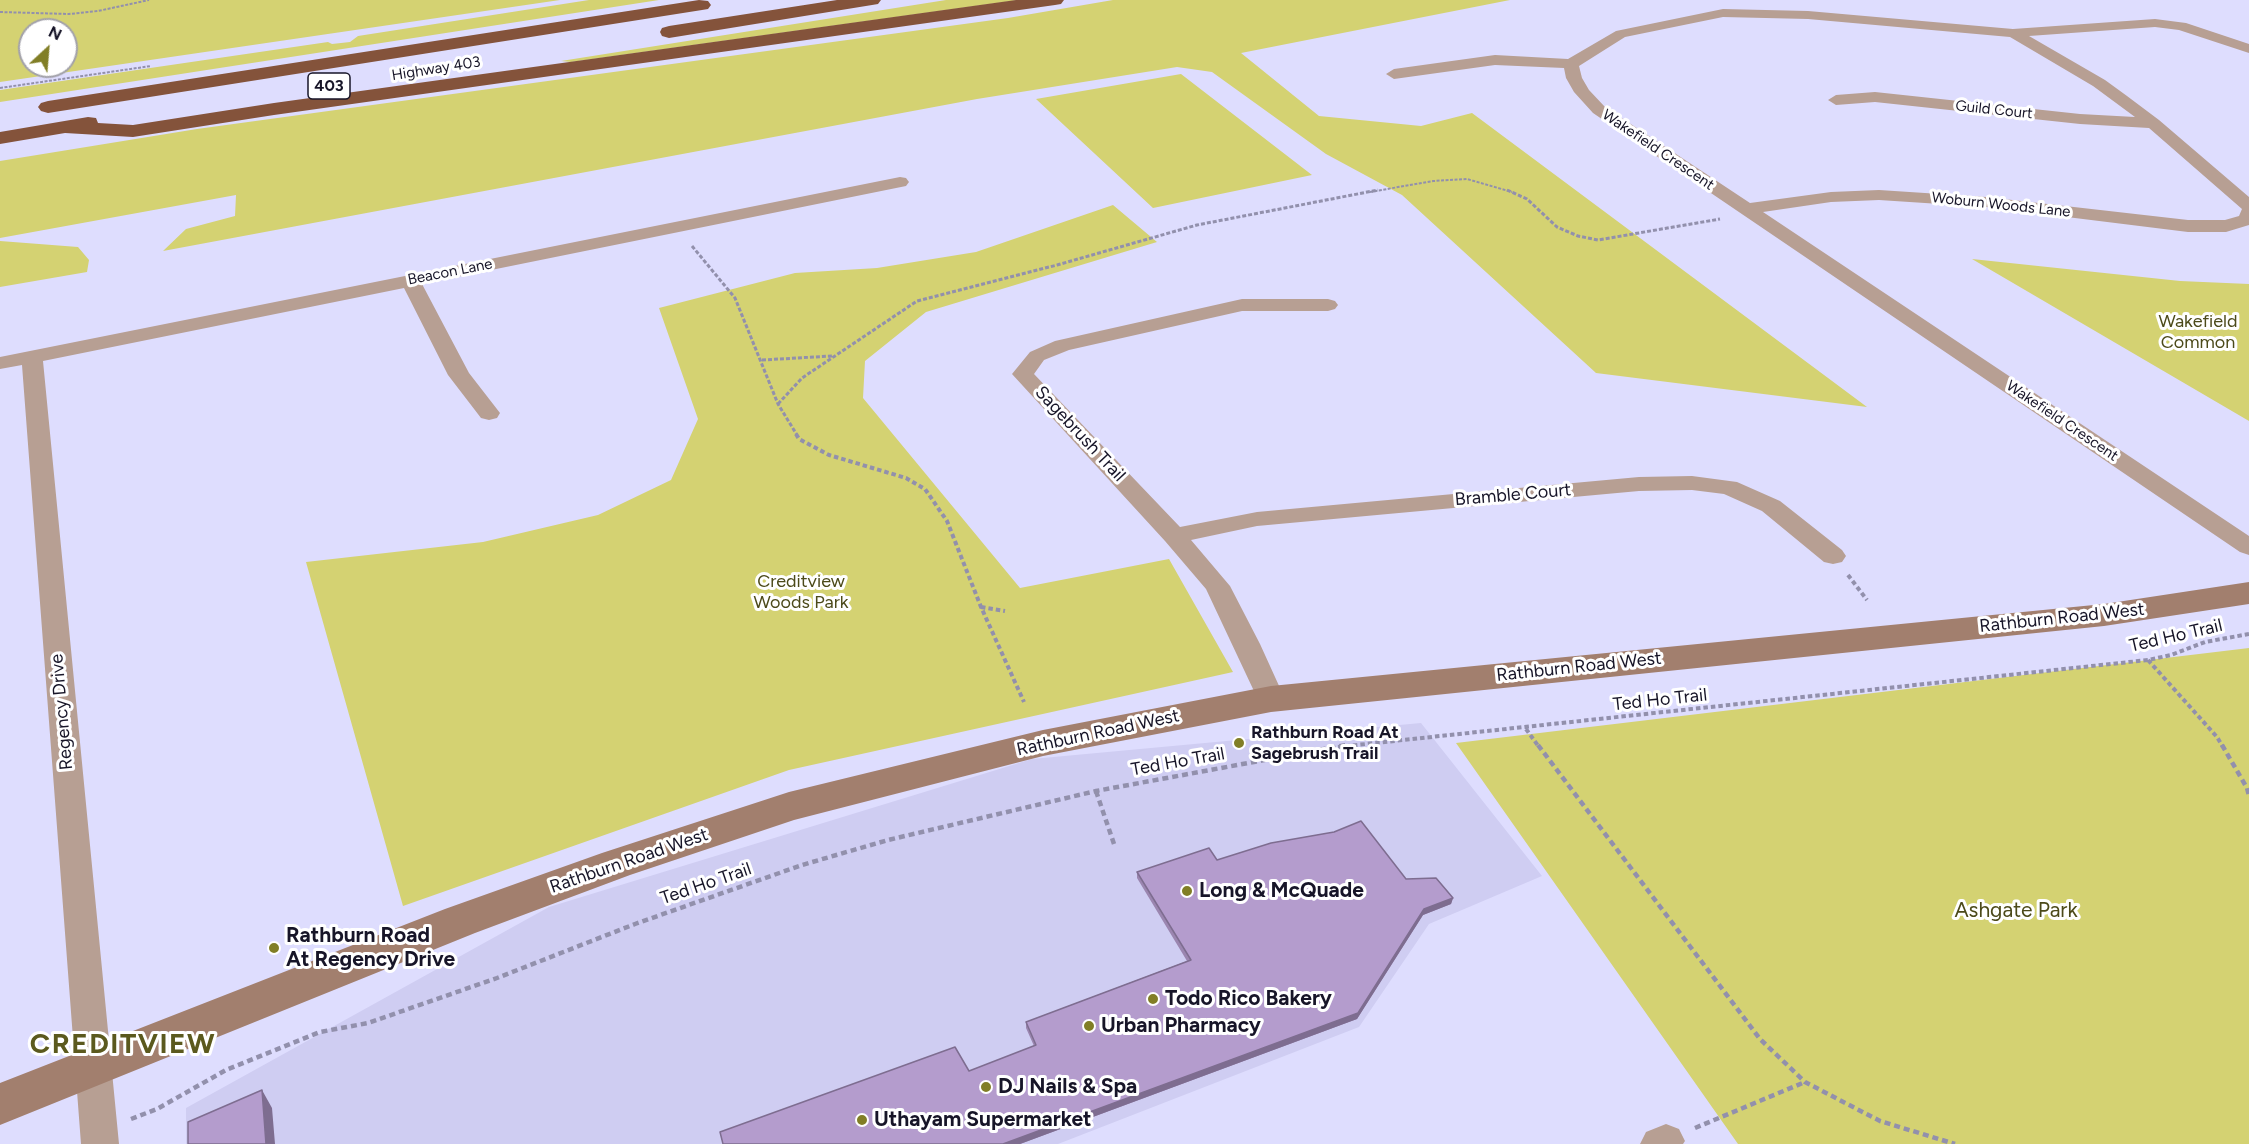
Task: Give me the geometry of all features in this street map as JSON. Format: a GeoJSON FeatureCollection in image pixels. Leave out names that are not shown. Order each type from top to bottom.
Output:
{"type":"FeatureCollection","features":[{"type":"Feature","properties":{"kind":"highway"},"geometry":{"type":"LineString","coordinates":[[651,35],[872,0]]}},
{"type":"Feature","properties":{"kind":"highway"},"geometry":{"type":"LineString","coordinates":[[66,127],[133,130],[1054,0]]}},
{"type":"Feature","properties":{"kind":"highway","name":"Highway 403"},"geometry":{"type":"LineString","coordinates":[[23,111],[719,2]]}},
{"type":"Feature","properties":{"kind":"highway","name":"Highway 403"},"geometry":{"type":"LineString","coordinates":[[0,138],[546,51]]}},
{"type":"Feature","properties":{"kind":"street"},"geometry":{"type":"LineString","coordinates":[[1394,74],[1495,60],[1571,64],[1621,34],[1723,13],[1808,15],[2013,33],[2155,23],[2181,26],[2249,49]]}},
{"type":"Feature","properties":{"kind":"street"},"geometry":{"type":"LineString","coordinates":[[2013,33],[2099,83],[2153,123],[2249,206]]}},
{"type":"Feature","properties":{"kind":"street","name":"Wakefield Crescent"},"geometry":{"type":"LineString","coordinates":[[1571,64],[1574,78],[1582,92],[1599,110],[2249,547]]}},
{"type":"Feature","properties":{"kind":"street","name":"Guild Court"},"geometry":{"type":"LineString","coordinates":[[1836,100],[1875,97],[2080,119],[2153,123]]}},
{"type":"Feature","properties":{"kind":"street","name":"Beacon Lane"},"geometry":{"type":"LineString","coordinates":[[0,363],[900,182]]}},
{"type":"Feature","properties":{"kind":"street","name":"Woburn Woods Lane"},"geometry":{"type":"LineString","coordinates":[[1749,211],[1831,197],[1879,195],[1986,202],[2188,226],[2226,226],[2248,219],[2249,212]]}},
{"type":"Feature","properties":{"kind":"street"},"geometry":{"type":"LineString","coordinates":[[410,280],[459,375],[489,413]]}},
{"type":"Feature","properties":{"kind":"street","name":"Sagebrush Trail"},"geometry":{"type":"LineString","coordinates":[[1271,699],[1247,644],[1216,586],[1174,536],[1023,374],[1037,356],[1062,345],[1242,305],[1328,305]]}},
{"type":"Feature","properties":{"kind":"street","name":"Regency Drive"},"geometry":{"type":"LineString","coordinates":[[32,357],[100,1144]]}},
{"type":"Feature","properties":{"kind":"street","name":"Bramble Court"},"geometry":{"type":"LineString","coordinates":[[1174,536],[1257,519],[1639,484],[1692,483],[1729,487],[1772,506],[1833,556]]}},
{"type":"Feature","properties":{"kind":"street","name":"Rathburn Road West"},"geometry":{"type":"LineString","coordinates":[[0,1104],[460,921],[616,864],[789,807],[1043,743],[1271,699],[2104,615],[2249,593]]}},
{"type":"Feature","properties":{"kind":"path"},"geometry":{"type":"LineString","coordinates":[[0,12],[48,14],[98,11],[149,0]]}},
{"type":"Feature","properties":{"kind":"path"},"geometry":{"type":"LineString","coordinates":[[778,404],[802,378],[917,301],[1057,265],[1197,225],[1433,181],[1467,179],[1514,192],[1527,199],[1557,227],[1578,236],[1598,240],[1749,211]]}},
{"type":"Feature","properties":{"kind":"path"},"geometry":{"type":"LineString","coordinates":[[671,228],[687,240],[735,298],[778,404],[798,439],[829,455],[906,478],[925,489],[947,521],[981,607],[1024,702]]}},
{"type":"Feature","properties":{"kind":"path"},"geometry":{"type":"LineString","coordinates":[[762,360],[832,356]]}},
{"type":"Feature","properties":{"kind":"path"},"geometry":{"type":"LineString","coordinates":[[1833,556],[1867,600]]}},
{"type":"Feature","properties":{"kind":"path"},"geometry":{"type":"LineString","coordinates":[[981,607],[1005,610]]}},
{"type":"Feature","properties":{"kind":"path","name":"Ted Ho Trail"},"geometry":{"type":"LineString","coordinates":[[157,1109],[226,1070],[320,1032],[368,1023],[497,978],[635,924],[802,865],[888,840],[1096,790],[1359,743],[1525,728],[2148,660],[2171,655],[2205,642],[2249,634]]}},
{"type":"Feature","properties":{"kind":"path"},"geometry":{"type":"LineString","coordinates":[[2148,660],[2217,737],[2247,788],[2249,796]]}},
{"type":"Feature","properties":{"kind":"path"},"geometry":{"type":"LineString","coordinates":[[1525,728],[1760,1038],[1805,1082],[1880,1121],[1955,1144]]}},
{"type":"Feature","properties":{"kind":"path"},"geometry":{"type":"LineString","coordinates":[[1096,790],[1114,844]]}},
{"type":"Feature","properties":{"kind":"path"},"geometry":{"type":"LineString","coordinates":[[1662,1142],[1805,1082]]}},
{"type":"Feature","properties":{"kind":"shaded area"},"geometry":{"type":"Polygon","coordinates":[[[1421,723],[1542,876],[1429,924],[1359,1027],[1058,1144],[186,1144],[186,1108],[549,907],[1032,759],[1421,723]]]}},
{"type":"Feature","properties":{"kind":"green space"},"geometry":{"type":"Polygon","coordinates":[[[0,0],[560,0],[78,71],[78,18],[18,18],[18,78],[27,78],[0,82],[0,0]]]}},
{"type":"Feature","properties":{"kind":"green space"},"geometry":{"type":"Polygon","coordinates":[[[589,0],[659,0],[0,102],[0,90],[328,42],[332,44],[350,42],[358,36],[589,0]]]}},
{"type":"Feature","properties":{"kind":"green space"},"geometry":{"type":"Polygon","coordinates":[[[946,0],[1019,0],[571,62],[561,61],[946,0]]]}},
{"type":"Feature","properties":{"kind":"green space"},"geometry":{"type":"Polygon","coordinates":[[[1113,0],[1510,0],[1241,53],[1319,116],[1421,126],[1472,113],[1867,407],[1596,373],[1402,195],[1326,154],[1212,72],[1177,67],[977,99],[163,251],[186,229],[235,216],[236,195],[0,238],[0,161],[197,129],[1008,18],[1113,0]]]}},
{"type":"Feature","properties":{"kind":"green space"},"geometry":{"type":"Polygon","coordinates":[[[1181,74],[1312,175],[1153,208],[1036,99],[1181,74]]]}},
{"type":"Feature","properties":{"kind":"green space","name":"Creditview Woods Park"},"geometry":{"type":"Polygon","coordinates":[[[1113,205],[1157,242],[926,312],[865,361],[863,398],[1020,588],[1169,559],[1233,672],[789,770],[403,906],[306,562],[483,542],[598,515],[671,480],[698,419],[659,308],[795,273],[877,268],[976,252],[1113,205]]]}},
{"type":"Feature","properties":{"kind":"green space"},"geometry":{"type":"Polygon","coordinates":[[[0,241],[78,247],[89,260],[87,272],[0,287],[0,241]]]}},
{"type":"Feature","properties":{"kind":"green space","name":"Wakefield Common"},"geometry":{"type":"Polygon","coordinates":[[[1972,259],[2180,281],[2249,284],[2249,421],[1972,259]]]}},
{"type":"Feature","properties":{"kind":"green space","name":"Ashgate Park"},"geometry":{"type":"Polygon","coordinates":[[[2249,648],[2249,1144],[1738,1144],[1456,743],[2249,648]]]}},
{"type":"Feature","properties":{"kind":"building"},"geometry":{"type":"Polygon","coordinates":[[[1361,821],[1406,879],[1436,878],[1453,898],[1424,909],[1358,1013],[1003,1144],[723,1144],[720,1132],[955,1047],[969,1071],[1036,1045],[1026,1022],[1191,960],[1137,872],[1209,848],[1217,860],[1271,843],[1334,832],[1361,821]]]}},
{"type":"Feature","properties":{"kind":"building"},"geometry":{"type":"Polygon","coordinates":[[[262,1090],[266,1144],[188,1144],[188,1122],[262,1090]]]}},
{"type":"Feature","properties":{"kind":"place","name":"Rathburn Road At Sagebrush Trail"},"geometry":{"type":"Point","coordinates":[1239,743]}},
{"type":"Feature","properties":{"kind":"place","name":"Long & McQuade"},"geometry":{"type":"Point","coordinates":[1187,891]}},
{"type":"Feature","properties":{"kind":"place","name":"Rathburn Road At Regency Drive"},"geometry":{"type":"Point","coordinates":[274,948]}},
{"type":"Feature","properties":{"kind":"place","name":"Todo Rico Bakery"},"geometry":{"type":"Point","coordinates":[1153,999]}},
{"type":"Feature","properties":{"kind":"place","name":"Urban Pharmacy"},"geometry":{"type":"Point","coordinates":[1089,1026]}},
{"type":"Feature","properties":{"kind":"place","name":"DJ Nails & Spa"},"geometry":{"type":"Point","coordinates":[986,1087]}},
{"type":"Feature","properties":{"kind":"place","name":"Uthayam Supermarket"},"geometry":{"type":"Point","coordinates":[862,1120]}},
{"type":"Feature","properties":{"kind":"district","name":"CREDITVIEW"},"geometry":{"type":"Point","coordinates":[123,1045]}}]}
